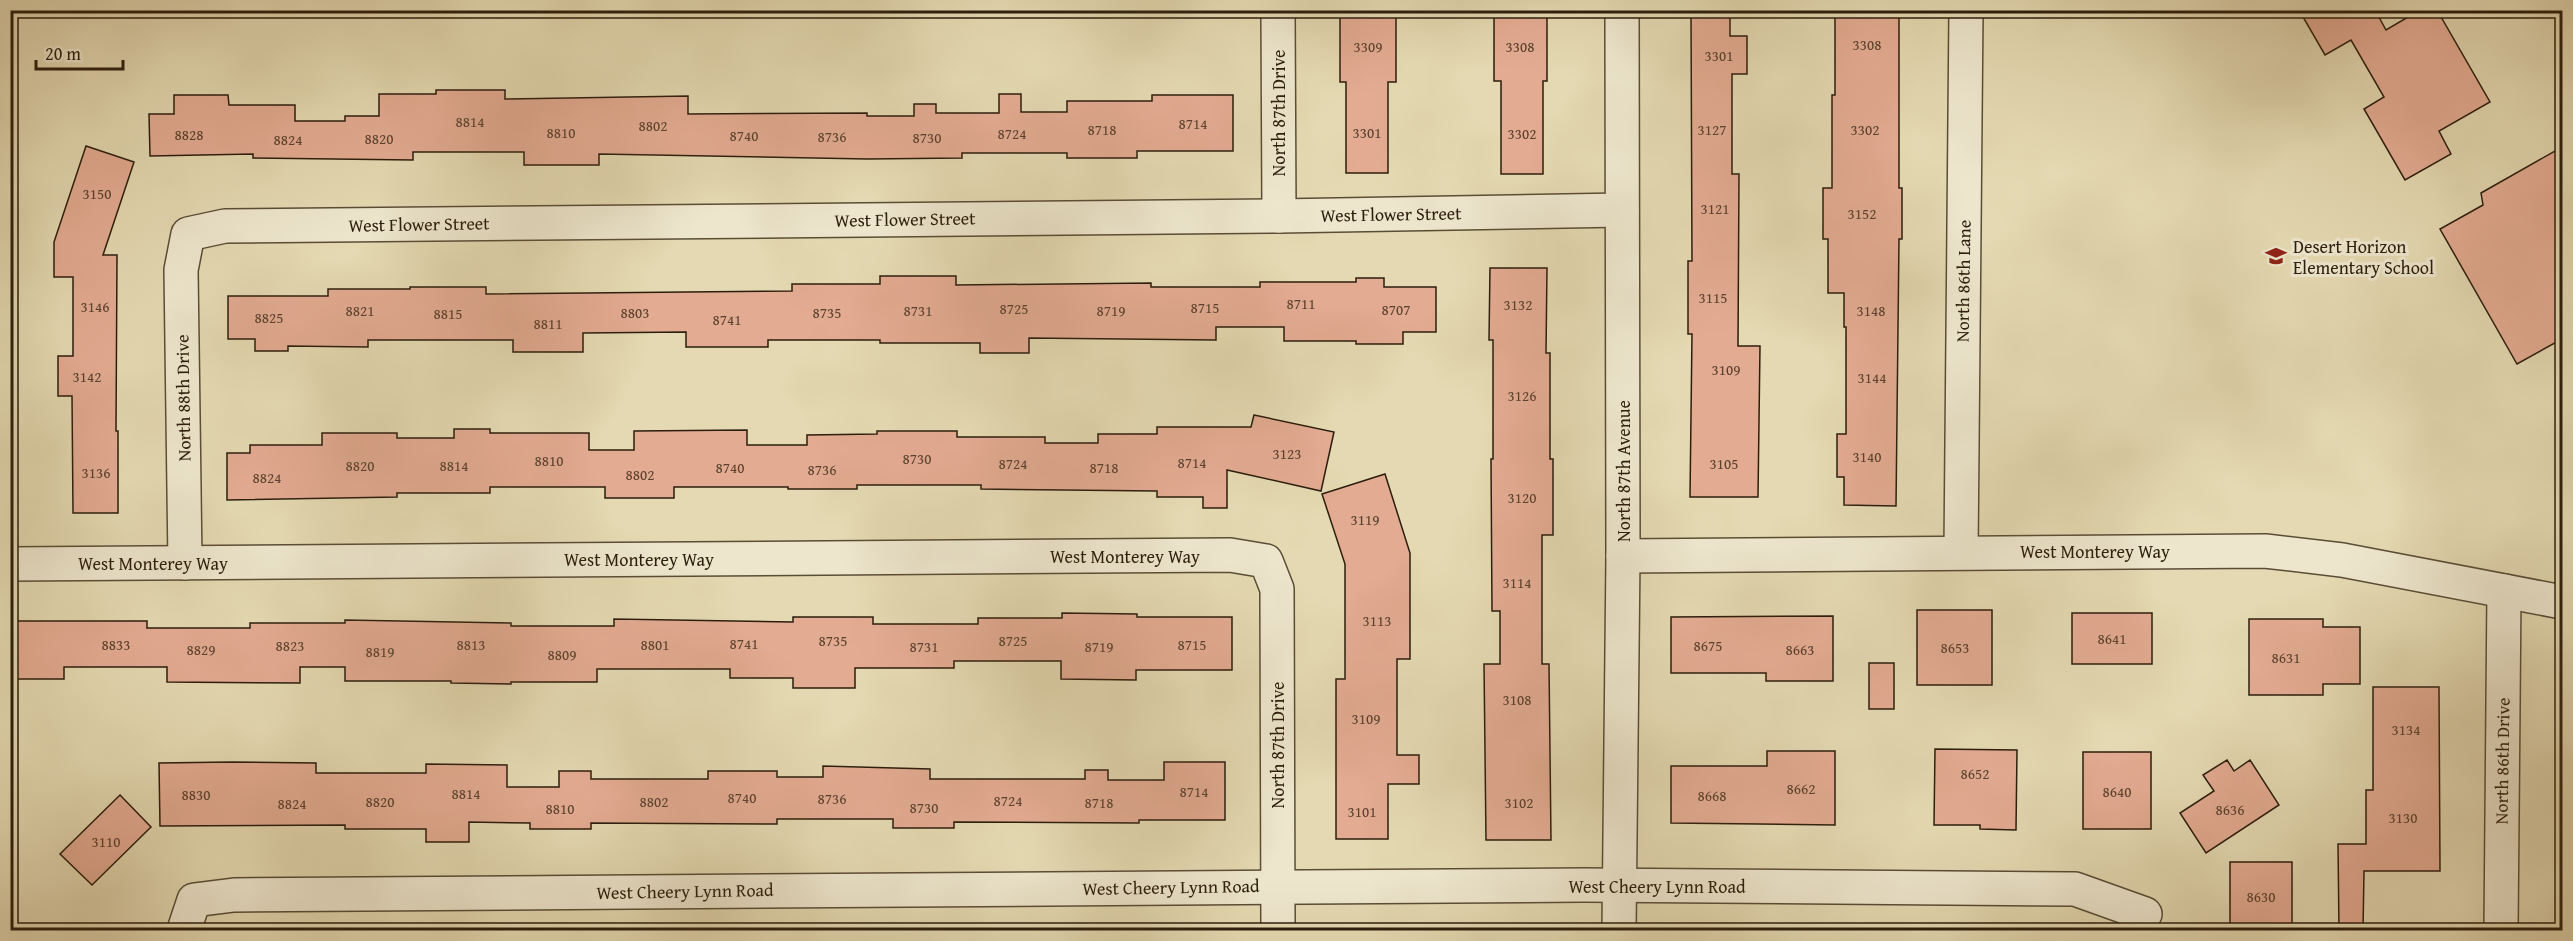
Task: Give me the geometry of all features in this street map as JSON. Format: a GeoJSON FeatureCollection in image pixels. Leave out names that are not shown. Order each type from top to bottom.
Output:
{"type":"FeatureCollection","features":[{"type":"Feature","properties":{"kind":"street","name":"North 87th Drive"},"geometry":{"type":"LineString","coordinates":[[1278,10],[1279,216]]}},
{"type":"Feature","properties":{"kind":"street","name":"North 87th Avenue"},"geometry":{"type":"LineString","coordinates":[[1619,930],[1623,556],[1622,10]]}},
{"type":"Feature","properties":{"kind":"street","name":"North 86th Lane"},"geometry":{"type":"LineString","coordinates":[[1961,552],[1966,10]]}},
{"type":"Feature","properties":{"kind":"street","name":"West Flower Street"},"geometry":{"type":"LineString","coordinates":[[188,234],[225,226],[1279,216],[1622,210]]}},
{"type":"Feature","properties":{"kind":"street","name":"North 88th Drive"},"geometry":{"type":"LineString","coordinates":[[185,562],[181,270],[188,234]]}},
{"type":"Feature","properties":{"kind":"street","name":"West Monterey Way"},"geometry":{"type":"LineString","coordinates":[[1623,556],[2265,551],[2342,560],[2562,602]]}},
{"type":"Feature","properties":{"kind":"street","name":"West Monterey Way"},"geometry":{"type":"LineString","coordinates":[[10,564],[1218,555],[1266,561]]}},
{"type":"Feature","properties":{"kind":"street","name":"North 87th Drive"},"geometry":{"type":"LineString","coordinates":[[1266,561],[1278,589],[1278,930]]}},
{"type":"Feature","properties":{"kind":"street","name":"North 86th Drive"},"geometry":{"type":"LineString","coordinates":[[2501,930],[2504,591]]}},
{"type":"Feature","properties":{"kind":"street","name":"West Cheery Lynn Road"},"geometry":{"type":"LineString","coordinates":[[189,915],[234,895],[1620,885],[2075,889],[2145,914]]}},
{"type":"Feature","properties":{"kind":"building"},"geometry":{"type":"Polygon","coordinates":[[[1340,10],[1396,10],[1396,82],[1388,82],[1388,173],[1346,173],[1346,82],[1340,82],[1340,10]]]}},
{"type":"Feature","properties":{"kind":"building"},"geometry":{"type":"Polygon","coordinates":[[[1494,10],[1547,10],[1547,81],[1543,81],[1543,174],[1501,174],[1501,81],[1494,81],[1494,10]]]}},
{"type":"Feature","properties":{"kind":"building"},"geometry":{"type":"Polygon","coordinates":[[[1835,10],[1899,11],[1899,188],[1902,188],[1902,239],[1899,239],[1896,506],[1844,505],[1844,477],[1837,477],[1837,434],[1846,434],[1844,293],[1828,293],[1828,239],[1823,239],[1823,188],[1832,188],[1835,10]]]}},
{"type":"Feature","properties":{"kind":"building"},"geometry":{"type":"Polygon","coordinates":[[[2299,10],[2375,10],[2386,30],[2420,10],[2437,10],[2490,102],[2439,131],[2451,154],[2405,180],[2364,109],[2384,97],[2351,40],[2325,55],[2299,10]]]}},
{"type":"Feature","properties":{"kind":"building"},"geometry":{"type":"Polygon","coordinates":[[[1691,13],[1730,13],[1730,36],[1747,36],[1747,74],[1732,74],[1732,174],[1739,174],[1738,346],[1760,346],[1758,497],[1690,497],[1692,334],[1688,334],[1688,261],[1692,261],[1691,13]]]}},
{"type":"Feature","properties":{"kind":"building"},"geometry":{"type":"Polygon","coordinates":[[[436,90],[505,90],[505,99],[688,96],[688,114],[867,113],[867,116],[914,116],[914,104],[936,104],[936,113],[999,113],[999,94],[1021,94],[1021,112],[1067,112],[1067,101],[1152,101],[1152,95],[1233,95],[1233,151],[1137,151],[1137,158],[1067,158],[1067,153],[962,153],[962,158],[867,159],[599,154],[599,165],[524,165],[524,152],[413,152],[413,160],[253,158],[253,154],[150,156],[149,114],[174,114],[174,95],[228,95],[229,105],[295,105],[295,121],[345,121],[345,116],[379,116],[379,94],[436,94],[436,90]]]}},
{"type":"Feature","properties":{"kind":"building"},"geometry":{"type":"Polygon","coordinates":[[[86,146],[134,162],[103,255],[117,255],[118,513],[73,513],[72,396],[58,396],[58,356],[73,356],[73,277],[54,277],[54,242],[86,146]]]}},
{"type":"Feature","properties":{"kind":"building"},"geometry":{"type":"Polygon","coordinates":[[[2562,147],[2562,339],[2517,364],[2440,229],[2483,205],[2481,193],[2562,147]]]}},
{"type":"Feature","properties":{"kind":"building"},"geometry":{"type":"Polygon","coordinates":[[[1490,268],[1547,268],[1546,353],[1550,353],[1553,535],[1542,535],[1542,664],[1549,664],[1551,840],[1486,840],[1484,664],[1500,664],[1500,611],[1492,611],[1493,340],[1489,340],[1490,268]]]}},
{"type":"Feature","properties":{"kind":"building"},"geometry":{"type":"Polygon","coordinates":[[[880,276],[956,276],[956,285],[1151,283],[1151,287],[1260,287],[1260,282],[1356,282],[1356,278],[1384,278],[1384,287],[1436,287],[1436,332],[1403,332],[1403,344],[1356,344],[1356,341],[1284,341],[1284,327],[1216,327],[1216,340],[1029,338],[1029,353],[980,353],[980,343],[880,343],[880,340],[768,340],[768,347],[686,347],[686,332],[583,333],[583,352],[513,352],[513,340],[368,340],[368,347],[288,346],[288,351],[255,351],[255,339],[228,339],[228,296],[328,296],[328,289],[410,289],[410,287],[486,287],[486,294],[792,291],[792,284],[880,284],[880,276]]]}},
{"type":"Feature","properties":{"kind":"building"},"geometry":{"type":"Polygon","coordinates":[[[1254,415],[1334,432],[1321,491],[1227,470],[1227,508],[1203,508],[1203,497],[1157,497],[1157,491],[981,489],[981,485],[857,485],[857,489],[674,487],[674,498],[605,498],[605,487],[490,487],[490,493],[397,493],[397,497],[227,500],[227,453],[250,453],[250,445],[322,445],[322,433],[397,433],[397,438],[454,438],[454,429],[490,429],[490,433],[589,433],[589,450],[634,450],[634,431],[747,430],[747,445],[807,445],[807,435],[877,434],[877,431],[957,431],[957,437],[1045,437],[1045,443],[1098,443],[1098,434],[1157,434],[1157,427],[1251,427],[1254,415]]]}},
{"type":"Feature","properties":{"kind":"building"},"geometry":{"type":"Polygon","coordinates":[[[1385,474],[1410,553],[1410,659],[1397,659],[1397,755],[1419,755],[1419,784],[1388,784],[1388,839],[1336,839],[1336,679],[1345,679],[1345,564],[1322,494],[1385,474]]]}},
{"type":"Feature","properties":{"kind":"building"},"geometry":{"type":"Polygon","coordinates":[[[1917,610],[1992,610],[1992,685],[1917,685],[1917,610]]]}},
{"type":"Feature","properties":{"kind":"building"},"geometry":{"type":"Polygon","coordinates":[[[1062,613],[1137,614],[1137,617],[1232,617],[1232,670],[1136,670],[1136,680],[1061,679],[1061,661],[954,661],[954,668],[855,668],[855,688],[793,688],[793,678],[730,678],[730,669],[597,669],[597,682],[511,682],[511,684],[451,683],[451,681],[345,681],[345,667],[300,667],[300,683],[167,682],[167,667],[64,667],[64,679],[10,679],[10,621],[147,621],[147,628],[250,628],[250,623],[345,623],[345,620],[511,623],[511,626],[614,626],[614,619],[793,622],[793,617],[873,617],[873,624],[978,624],[978,618],[1062,618],[1062,613]]]}},
{"type":"Feature","properties":{"kind":"building"},"geometry":{"type":"Polygon","coordinates":[[[2072,613],[2152,613],[2152,664],[2072,664],[2072,613]]]}},
{"type":"Feature","properties":{"kind":"building"},"geometry":{"type":"Polygon","coordinates":[[[1833,616],[1833,681],[1766,681],[1766,673],[1671,673],[1671,617],[1833,616]]]}},
{"type":"Feature","properties":{"kind":"building"},"geometry":{"type":"Polygon","coordinates":[[[2249,619],[2323,619],[2323,627],[2360,627],[2360,684],[2323,684],[2323,695],[2249,695],[2249,619]]]}},
{"type":"Feature","properties":{"kind":"building"},"geometry":{"type":"Polygon","coordinates":[[[1869,663],[1894,663],[1894,709],[1869,709],[1869,663]]]}},
{"type":"Feature","properties":{"kind":"building"},"geometry":{"type":"Polygon","coordinates":[[[2373,687],[2439,687],[2440,871],[2364,871],[2363,930],[2339,930],[2338,844],[2366,844],[2366,790],[2373,790],[2373,687]]]}},
{"type":"Feature","properties":{"kind":"building"},"geometry":{"type":"Polygon","coordinates":[[[1935,749],[2017,750],[2016,830],[1980,829],[1980,825],[1934,825],[1935,749]]]}},
{"type":"Feature","properties":{"kind":"building"},"geometry":{"type":"Polygon","coordinates":[[[1767,751],[1835,751],[1835,825],[1671,823],[1671,766],[1767,766],[1767,751]]]}},
{"type":"Feature","properties":{"kind":"building"},"geometry":{"type":"Polygon","coordinates":[[[2083,752],[2151,752],[2151,829],[2083,829],[2083,752]]]}},
{"type":"Feature","properties":{"kind":"building"},"geometry":{"type":"Polygon","coordinates":[[[2227,760],[2234,771],[2250,760],[2279,805],[2206,853],[2180,813],[2214,791],[2203,775],[2227,760]]]}},
{"type":"Feature","properties":{"kind":"building"},"geometry":{"type":"Polygon","coordinates":[[[1164,762],[1225,762],[1225,820],[1139,820],[1139,823],[954,822],[954,828],[893,828],[893,819],[777,819],[777,824],[591,823],[591,829],[530,829],[530,823],[469,822],[469,842],[426,842],[426,829],[345,829],[345,825],[160,826],[159,763],[316,763],[316,773],[426,773],[426,764],[507,765],[507,787],[559,787],[559,771],[591,771],[591,779],[708,779],[708,771],[777,771],[777,777],[823,777],[823,766],[930,769],[930,779],[1085,779],[1085,770],[1108,770],[1108,780],[1164,780],[1164,762]]]}},
{"type":"Feature","properties":{"kind":"building"},"geometry":{"type":"Polygon","coordinates":[[[120,795],[151,827],[92,885],[60,854],[120,795]]]}},
{"type":"Feature","properties":{"kind":"building"},"geometry":{"type":"Polygon","coordinates":[[[2230,862],[2292,862],[2292,930],[2230,930],[2230,862]]]}},
{"type":"Feature","properties":{"kind":"place","name":"Desert Horizon Elementary School"},"geometry":{"type":"Point","coordinates":[2276,256]}}]}
